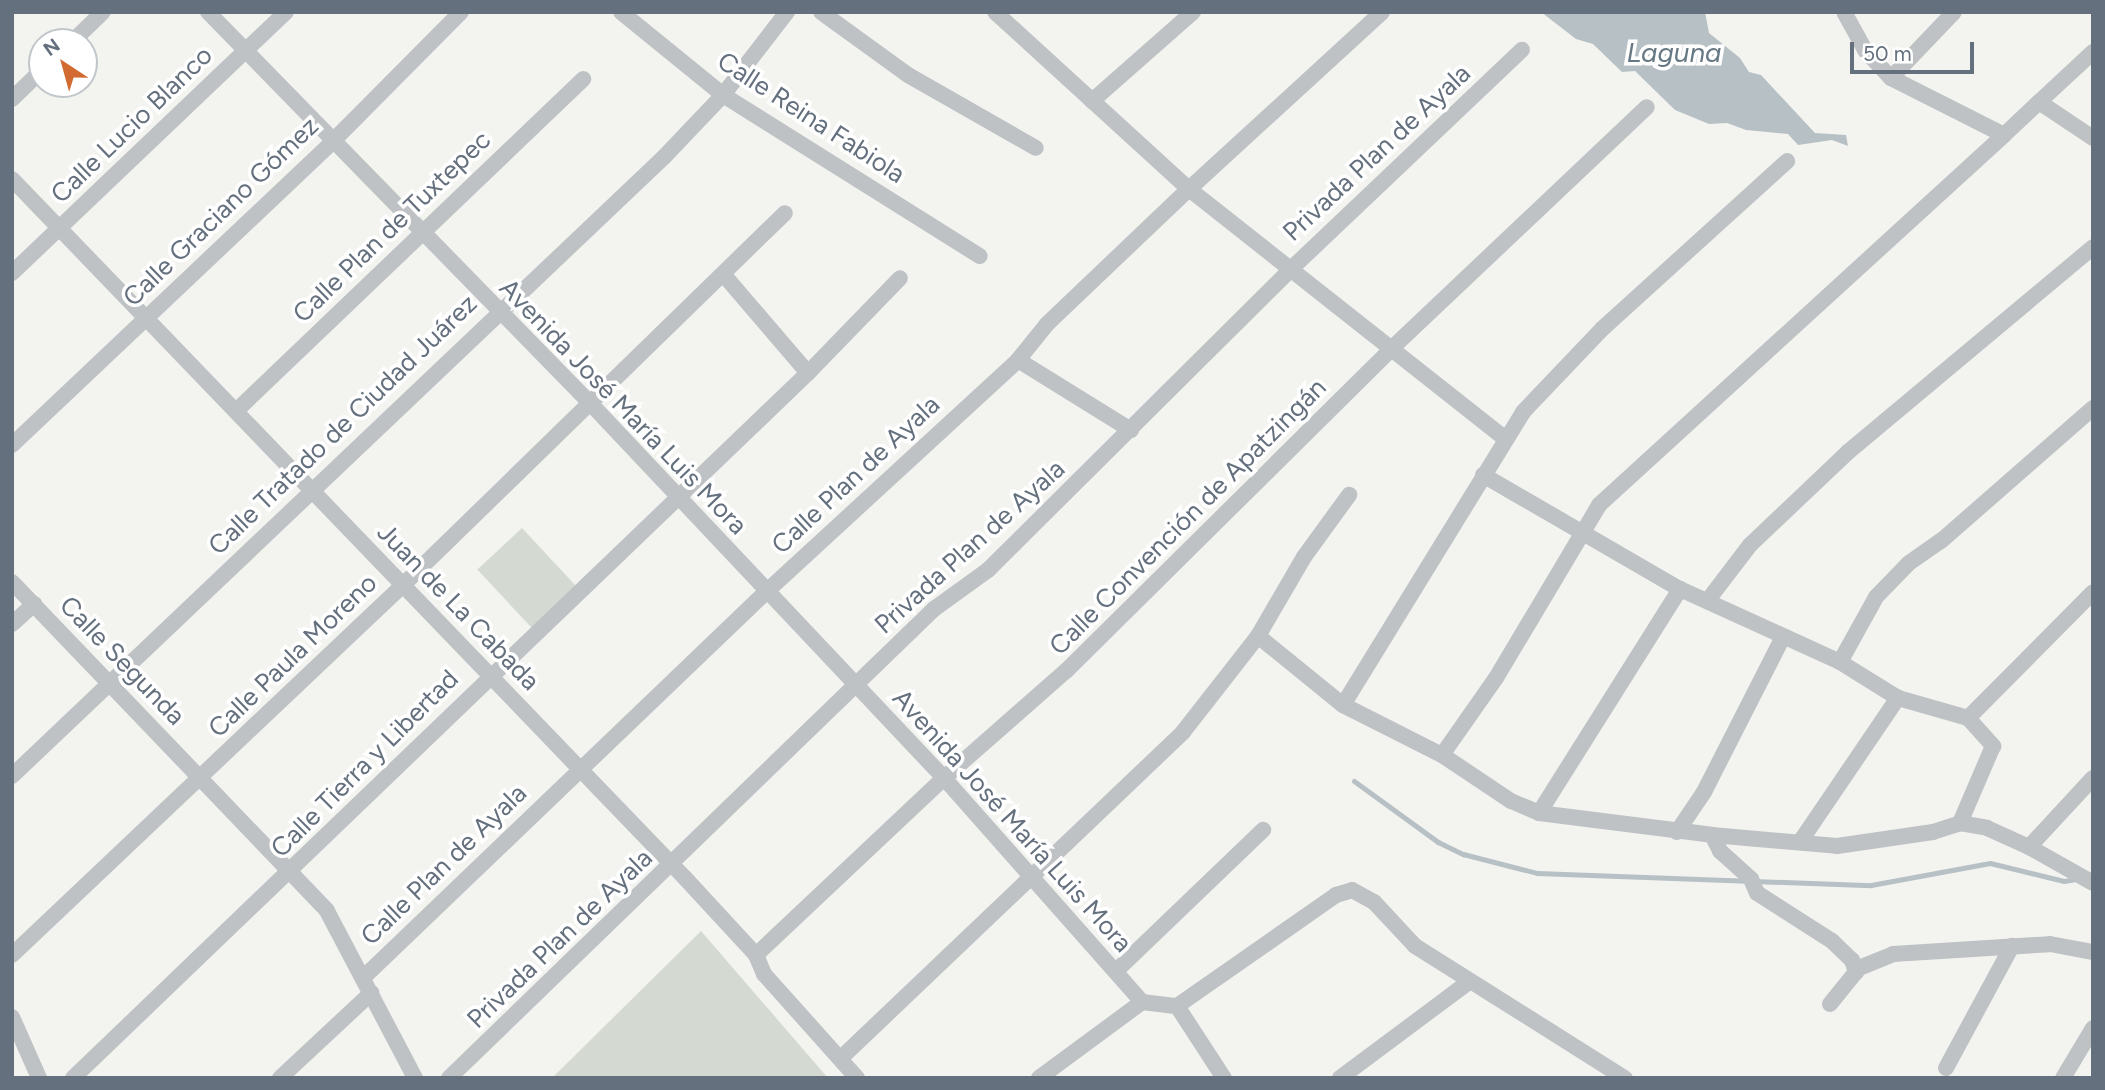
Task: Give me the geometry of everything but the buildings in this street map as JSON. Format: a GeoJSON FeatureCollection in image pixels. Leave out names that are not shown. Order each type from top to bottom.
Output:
{"type":"FeatureCollection","features":[{"type":"Feature","properties":{"kind":"street"},"geometry":{"type":"LineString","coordinates":[[86,28],[103,12]]}},
{"type":"Feature","properties":{"kind":"street","name":"Avenida José María Luis Mora"},"geometry":{"type":"LineString","coordinates":[[208,12],[419,233],[591,404],[855,687],[944,778],[1142,1002]]}},
{"type":"Feature","properties":{"kind":"street","name":"Calle Lucio Blanco"},"geometry":{"type":"LineString","coordinates":[[12,274],[286,12]]}},
{"type":"Feature","properties":{"kind":"street","name":"Calle Graciano Gómez"},"geometry":{"type":"LineString","coordinates":[[12,444],[332,142],[461,12]]}},
{"type":"Feature","properties":{"kind":"street","name":"Calle Reina Fabiola"},"geometry":{"type":"LineString","coordinates":[[621,12],[723,95],[980,256]]}},
{"type":"Feature","properties":{"kind":"street","name":"Calle Tratado de Ciudad Juárez"},"geometry":{"type":"LineString","coordinates":[[12,776],[664,157],[723,95],[787,12]]}},
{"type":"Feature","properties":{"kind":"street"},"geometry":{"type":"LineString","coordinates":[[821,12],[908,75],[1036,148]]}},
{"type":"Feature","properties":{"kind":"street"},"geometry":{"type":"LineString","coordinates":[[1092,101],[1193,12]]}},
{"type":"Feature","properties":{"kind":"street","name":"Calle Plan de Ayala"},"geometry":{"type":"LineString","coordinates":[[365,976],[766,592],[1018,360],[1047,324],[1189,189],[1382,12]]}},
{"type":"Feature","properties":{"kind":"street"},"geometry":{"type":"LineString","coordinates":[[1844,12],[1866,50],[1891,78],[2004,135]]}},
{"type":"Feature","properties":{"kind":"street"},"geometry":{"type":"LineString","coordinates":[[1891,78],[1954,12]]}},
{"type":"Feature","properties":{"kind":"street"},"geometry":{"type":"LineString","coordinates":[[998,13],[1189,189],[1504,438]]}},
{"type":"Feature","properties":{"kind":"street","name":"Privada Plan de Ayala"},"geometry":{"type":"LineString","coordinates":[[449,1078],[672,866],[934,609],[988,570],[1292,268],[1522,50]]}},
{"type":"Feature","properties":{"kind":"street"},"geometry":{"type":"LineString","coordinates":[[1442,755],[1496,678],[1599,505],[1848,282],[1946,187],[1978,163],[2093,52]]}},
{"type":"Feature","properties":{"kind":"street","name":"Calle Plan de Tuxtepec"},"geometry":{"type":"LineString","coordinates":[[237,410],[583,79]]}},
{"type":"Feature","properties":{"kind":"street"},"geometry":{"type":"LineString","coordinates":[[12,99],[28,84]]}},
{"type":"Feature","properties":{"kind":"street"},"geometry":{"type":"LineString","coordinates":[[2039,102],[2093,138]]}},
{"type":"Feature","properties":{"kind":"street","name":"Calle Convención de Apatzingán"},"geometry":{"type":"LineString","coordinates":[[756,955],[944,778],[1066,671],[1391,349],[1647,107]]}},
{"type":"Feature","properties":{"kind":"street"},"geometry":{"type":"LineString","coordinates":[[1343,705],[1504,438],[1548,380],[1787,161]]}},
{"type":"Feature","properties":{"kind":"street","name":"Juan de La Cabada"},"geometry":{"type":"LineString","coordinates":[[12,179],[148,316],[756,955],[764,974],[857,1078]]}},
{"type":"Feature","properties":{"kind":"street","name":"Calle Paula Moreno"},"geometry":{"type":"LineString","coordinates":[[12,955],[403,585],[785,213]]}},
{"type":"Feature","properties":{"kind":"street"},"geometry":{"type":"LineString","coordinates":[[1708,600],[1750,545],[1848,452],[2093,247]]}},
{"type":"Feature","properties":{"kind":"street"},"geometry":{"type":"LineString","coordinates":[[724,275],[808,373]]}},
{"type":"Feature","properties":{"kind":"street","name":"Calle Tierra y Libertad"},"geometry":{"type":"LineString","coordinates":[[73,1078],[291,872],[490,674],[808,373],[900,278]]}},
{"type":"Feature","properties":{"kind":"street"},"geometry":{"type":"LineString","coordinates":[[1018,360],[1131,430]]}},
{"type":"Feature","properties":{"kind":"street"},"geometry":{"type":"LineString","coordinates":[[1840,662],[1867,611],[1909,563],[1941,541],[2093,408]]}},
{"type":"Feature","properties":{"kind":"street"},"geometry":{"type":"LineString","coordinates":[[1483,475],[1580,534],[1680,589],[1840,662],[1898,698],[1968,718],[1993,746],[1959,823]]}},
{"type":"Feature","properties":{"kind":"street"},"geometry":{"type":"LineString","coordinates":[[841,1058],[1183,732],[1258,636],[1304,557],[1349,495]]}},
{"type":"Feature","properties":{"kind":"street","name":"Calle Segunda"},"geometry":{"type":"LineString","coordinates":[[12,582],[327,911],[365,976],[415,1078]]}},
{"type":"Feature","properties":{"kind":"street"},"geometry":{"type":"LineString","coordinates":[[1539,813],[1680,589]]}},
{"type":"Feature","properties":{"kind":"street"},"geometry":{"type":"LineString","coordinates":[[1968,718],[2093,592]]}},
{"type":"Feature","properties":{"kind":"street"},"geometry":{"type":"LineString","coordinates":[[12,624],[34,604]]}},
{"type":"Feature","properties":{"kind":"street"},"geometry":{"type":"LineString","coordinates":[[1258,636],[1343,705],[1442,755],[1511,800],[1539,813],[1677,832],[1801,839],[1837,846],[1933,832],[1959,823],[1987,828],[2029,847],[2093,883]]}},
{"type":"Feature","properties":{"kind":"street"},"geometry":{"type":"LineString","coordinates":[[1677,832],[1710,780],[1783,637]]}},
{"type":"Feature","properties":{"kind":"street"},"geometry":{"type":"LineString","coordinates":[[1801,839],[1898,698]]}},
{"type":"Feature","properties":{"kind":"street"},"geometry":{"type":"LineString","coordinates":[[2029,847],[2093,778]]}},
{"type":"Feature","properties":{"kind":"street"},"geometry":{"type":"LineString","coordinates":[[1116,971],[1263,830]]}},
{"type":"Feature","properties":{"kind":"street"},"geometry":{"type":"LineString","coordinates":[[1712,835],[1764,900],[1832,941],[1852,960],[1856,972]]}},
{"type":"Feature","properties":{"kind":"street"},"geometry":{"type":"LineString","coordinates":[[1040,1078],[1142,1002],[1177,1006],[1335,895],[1352,890],[1374,902],[1415,946],[1469,982],[1522,1010],[1625,1078]]}},
{"type":"Feature","properties":{"kind":"street"},"geometry":{"type":"LineString","coordinates":[[1830,1004],[1856,972],[1893,954],[2050,944],[2093,952]]}},
{"type":"Feature","properties":{"kind":"street"},"geometry":{"type":"LineString","coordinates":[[1946,1068],[2012,946]]}},
{"type":"Feature","properties":{"kind":"street"},"geometry":{"type":"LineString","coordinates":[[1340,1078],[1469,982]]}},
{"type":"Feature","properties":{"kind":"street"},"geometry":{"type":"LineString","coordinates":[[280,1078],[371,993]]}},
{"type":"Feature","properties":{"kind":"street"},"geometry":{"type":"LineString","coordinates":[[1177,1006],[1224,1078]]}},
{"type":"Feature","properties":{"kind":"street"},"geometry":{"type":"LineString","coordinates":[[12,1017],[39,1078]]}},
{"type":"Feature","properties":{"kind":"street"},"geometry":{"type":"LineString","coordinates":[[2063,1078],[2093,1028]]}},
{"type":"Feature","properties":{"kind":"street"},"geometry":{"type":"LineString","coordinates":[[1594,1078],[1609,1067]]}},
{"type":"Feature","properties":{"kind":"shaded area"},"geometry":{"type":"Polygon","coordinates":[[[522,528],[578,588],[533,630],[477,570],[522,528]]]}},
{"type":"Feature","properties":{"kind":"shaded area"},"geometry":{"type":"Polygon","coordinates":[[[701,931],[828,1078],[552,1078],[701,931]]]}},
{"type":"Feature","properties":{"kind":"water","name":"Laguna"},"geometry":{"type":"Polygon","coordinates":[[[1541,12],[1705,12],[1709,33],[1740,58],[1749,72],[1761,75],[1815,133],[1846,135],[1848,146],[1832,140],[1798,145],[1788,134],[1746,130],[1727,123],[1709,124],[1675,110],[1635,71],[1622,72],[1593,44],[1576,39],[1541,12]]]}},
{"type":"Feature","properties":{"kind":"waterway"},"geometry":{"type":"LineString","coordinates":[[1354,781],[1438,842],[1463,854],[1537,873],[1871,885],[1990,863],[2064,881],[2076,879]]}}]}
